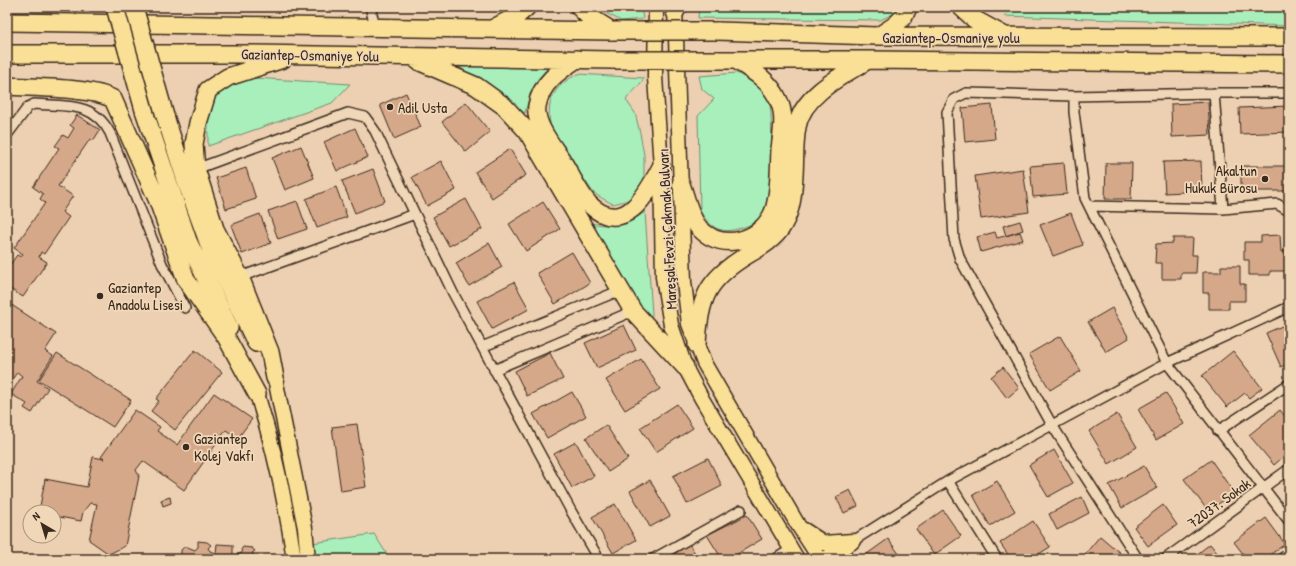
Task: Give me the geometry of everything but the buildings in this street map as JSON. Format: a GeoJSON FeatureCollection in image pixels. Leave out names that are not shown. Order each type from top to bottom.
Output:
{"type":"FeatureCollection","features":[{"type":"Feature","properties":{"kind":"highway"},"geometry":{"type":"LineString","coordinates":[[114,7],[144,110],[188,240],[231,332],[257,394]]}},
{"type":"Feature","properties":{"kind":"highway"},"geometry":{"type":"LineString","coordinates":[[134,7],[165,116],[187,184],[211,250],[241,314],[275,378]]}},
{"type":"Feature","properties":{"kind":"highway"},"geometry":{"type":"LineString","coordinates":[[489,30],[518,15],[527,7]]}},
{"type":"Feature","properties":{"kind":"highway"},"geometry":{"type":"LineString","coordinates":[[579,7],[588,16],[612,31]]}},
{"type":"Feature","properties":{"kind":"highway"},"geometry":{"type":"LineString","coordinates":[[877,36],[898,24],[906,13],[908,7]]}},
{"type":"Feature","properties":{"kind":"highway"},"geometry":{"type":"LineString","coordinates":[[961,7],[974,19],[1007,37]]}},
{"type":"Feature","properties":{"kind":"highway"},"geometry":{"type":"LineString","coordinates":[[7,13],[49,22]]}},
{"type":"Feature","properties":{"kind":"highway","name":"Gaziantep-Osmaniye Yolu"},"geometry":{"type":"LineString","coordinates":[[7,22],[376,29],[612,31]]}},
{"type":"Feature","properties":{"kind":"highway","name":"Gaziantep-Osmaniye yolu"},"geometry":{"type":"LineString","coordinates":[[612,31],[717,31],[877,36],[1289,37]]}},
{"type":"Feature","properties":{"kind":"highway","name":"Gaziantep-Osmaniye Yolu"},"geometry":{"type":"LineString","coordinates":[[7,54],[297,55],[613,60]]}},
{"type":"Feature","properties":{"kind":"highway"},"geometry":{"type":"LineString","coordinates":[[275,378],[270,352],[240,277],[214,229],[196,169],[194,144],[198,123],[208,90],[228,77],[297,55]]}},
{"type":"Feature","properties":{"kind":"highway"},"geometry":{"type":"LineString","coordinates":[[408,57],[476,86],[504,106],[526,132],[633,311],[685,367]]}},
{"type":"Feature","properties":{"kind":"highway"},"geometry":{"type":"LineString","coordinates":[[577,59],[557,72],[542,90],[537,107],[539,123],[589,203],[601,213],[614,216],[627,213],[639,204],[661,167]]}},
{"type":"Feature","properties":{"kind":"highway","name":"Gaziantep-Osmaniye yolu"},"geometry":{"type":"LineString","coordinates":[[613,60],[868,60],[1289,64]]}},
{"type":"Feature","properties":{"kind":"highway"},"geometry":{"type":"LineString","coordinates":[[681,184],[699,228],[711,237],[723,241],[738,241],[754,235],[767,223],[774,209],[777,194],[783,115],[778,99],[770,85],[736,60]]}},
{"type":"Feature","properties":{"kind":"highway"},"geometry":{"type":"LineString","coordinates":[[697,345],[698,318],[704,297],[715,280],[733,263],[770,240],[782,227],[790,212],[793,196],[797,126],[805,109],[814,96],[828,85],[868,60]]}},
{"type":"Feature","properties":{"kind":"highway"},"geometry":{"type":"LineString","coordinates":[[7,86],[97,93],[104,94],[113,99],[158,201],[186,280],[226,337],[257,394]]}},
{"type":"Feature","properties":{"kind":"main road","name":"Mareşal Fevzi Çakmak Bulvarı"},"geometry":{"type":"LineString","coordinates":[[656,7],[655,77],[661,167],[663,277],[671,325],[685,367],[796,557]]}},
{"type":"Feature","properties":{"kind":"main road","name":"Mareşal Fevzi Çakmak Bulvarı"},"geometry":{"type":"LineString","coordinates":[[676,9],[684,282],[689,324],[704,363],[798,525],[820,559]]}},
{"type":"Feature","properties":{"kind":"main road"},"geometry":{"type":"LineString","coordinates":[[275,378],[305,528],[308,559]]}},
{"type":"Feature","properties":{"kind":"main road"},"geometry":{"type":"LineString","coordinates":[[257,394],[271,439],[289,522],[294,559]]}},
{"type":"Feature","properties":{"kind":"main road"},"geometry":{"type":"LineString","coordinates":[[798,525],[824,543],[853,541]]}},
{"type":"Feature","properties":{"kind":"main road"},"geometry":{"type":"LineString","coordinates":[[825,559],[853,541]]}},
{"type":"Feature","properties":{"kind":"street"},"geometry":{"type":"LineString","coordinates":[[370,7],[376,29]]}},
{"type":"Feature","properties":{"kind":"street"},"geometry":{"type":"LineString","coordinates":[[1138,559],[1052,425],[960,259],[954,239],[947,112],[954,98],[966,93],[1074,96],[1289,93]]}},
{"type":"Feature","properties":{"kind":"street"},"geometry":{"type":"LineString","coordinates":[[1214,93],[1223,208]]}},
{"type":"Feature","properties":{"kind":"street"},"geometry":{"type":"LineString","coordinates":[[1074,96],[1074,112],[1085,198],[1167,363],[1289,521]]}},
{"type":"Feature","properties":{"kind":"street"},"geometry":{"type":"LineString","coordinates":[[7,135],[28,107],[34,104],[86,108],[101,119],[110,133],[162,264],[184,308]]}},
{"type":"Feature","properties":{"kind":"street"},"geometry":{"type":"LineString","coordinates":[[196,169],[348,113],[365,117],[375,132],[453,293],[571,511],[599,559]]}},
{"type":"Feature","properties":{"kind":"street"},"geometry":{"type":"LineString","coordinates":[[1089,206],[1223,208],[1276,204],[1289,209]]}},
{"type":"Feature","properties":{"kind":"street"},"geometry":{"type":"LineString","coordinates":[[240,277],[415,214]]}},
{"type":"Feature","properties":{"kind":"street"},"geometry":{"type":"LineString","coordinates":[[482,347],[621,290]]}},
{"type":"Feature","properties":{"kind":"street"},"geometry":{"type":"LineString","coordinates":[[853,541],[948,481],[1167,363],[1289,307]]}},
{"type":"Feature","properties":{"kind":"street"},"geometry":{"type":"LineString","coordinates":[[494,370],[633,311]]}},
{"type":"Feature","properties":{"kind":"street"},"geometry":{"type":"LineString","coordinates":[[1218,430],[1289,384]]}},
{"type":"Feature","properties":{"kind":"street","name":"72037. Sokak"},"geometry":{"type":"LineString","coordinates":[[1165,559],[1289,469]]}},
{"type":"Feature","properties":{"kind":"street"},"geometry":{"type":"LineString","coordinates":[[948,481],[997,559]]}},
{"type":"Feature","properties":{"kind":"street"},"geometry":{"type":"LineString","coordinates":[[653,559],[741,510]]}},
{"type":"Feature","properties":{"kind":"street"},"geometry":{"type":"LineString","coordinates":[[1281,559],[1289,553]]}},
{"type":"Feature","properties":{"kind":"street"},"geometry":{"type":"LineString","coordinates":[[779,559],[796,557]]}},
{"type":"Feature","properties":{"kind":"green space"},"geometry":{"type":"Polygon","coordinates":[[[595,7],[641,7],[643,19],[621,21],[595,7]]]}},
{"type":"Feature","properties":{"kind":"green space"},"geometry":{"type":"Polygon","coordinates":[[[699,7],[898,7],[893,14],[880,20],[698,18],[699,7]]]}},
{"type":"Feature","properties":{"kind":"green space"},"geometry":{"type":"Polygon","coordinates":[[[1016,7],[1289,7],[1289,26],[1004,16],[1016,7]]]}},
{"type":"Feature","properties":{"kind":"green space"},"geometry":{"type":"Polygon","coordinates":[[[458,66],[549,67],[539,78],[530,94],[525,113],[458,66]]]}},
{"type":"Feature","properties":{"kind":"green space"},"geometry":{"type":"Polygon","coordinates":[[[737,73],[758,87],[768,98],[770,104],[772,144],[771,175],[768,197],[760,217],[748,226],[727,231],[718,229],[710,224],[700,211],[698,116],[714,99],[702,89],[699,76],[737,73]]]}},
{"type":"Feature","properties":{"kind":"green space"},"geometry":{"type":"Polygon","coordinates":[[[578,74],[644,78],[640,85],[626,100],[635,113],[644,155],[644,184],[633,199],[613,204],[594,193],[570,158],[550,123],[550,106],[555,93],[564,82],[578,74]]]}},
{"type":"Feature","properties":{"kind":"green space"},"geometry":{"type":"Polygon","coordinates":[[[253,78],[350,84],[332,103],[208,146],[208,118],[209,107],[212,99],[217,92],[225,87],[253,78]]]}},
{"type":"Feature","properties":{"kind":"green space"},"geometry":{"type":"Polygon","coordinates":[[[645,212],[652,314],[651,324],[587,222],[604,225],[624,223],[645,212]]]}},
{"type":"Feature","properties":{"kind":"green space"},"geometry":{"type":"Polygon","coordinates":[[[374,534],[390,559],[313,559],[312,543],[374,534]]]}},
{"type":"Feature","properties":{"kind":"place","name":"Adil Usta"},"geometry":{"type":"Point","coordinates":[390,107]}},
{"type":"Feature","properties":{"kind":"place","name":"Akaltun Hukuk Bürosu"},"geometry":{"type":"Point","coordinates":[1265,179]}},
{"type":"Feature","properties":{"kind":"place","name":"Gaziantep Anadolu Lisesi"},"geometry":{"type":"Point","coordinates":[100,296]}},
{"type":"Feature","properties":{"kind":"place","name":"Gaziantep Kolej Vakfı"},"geometry":{"type":"Point","coordinates":[186,447]}}]}
